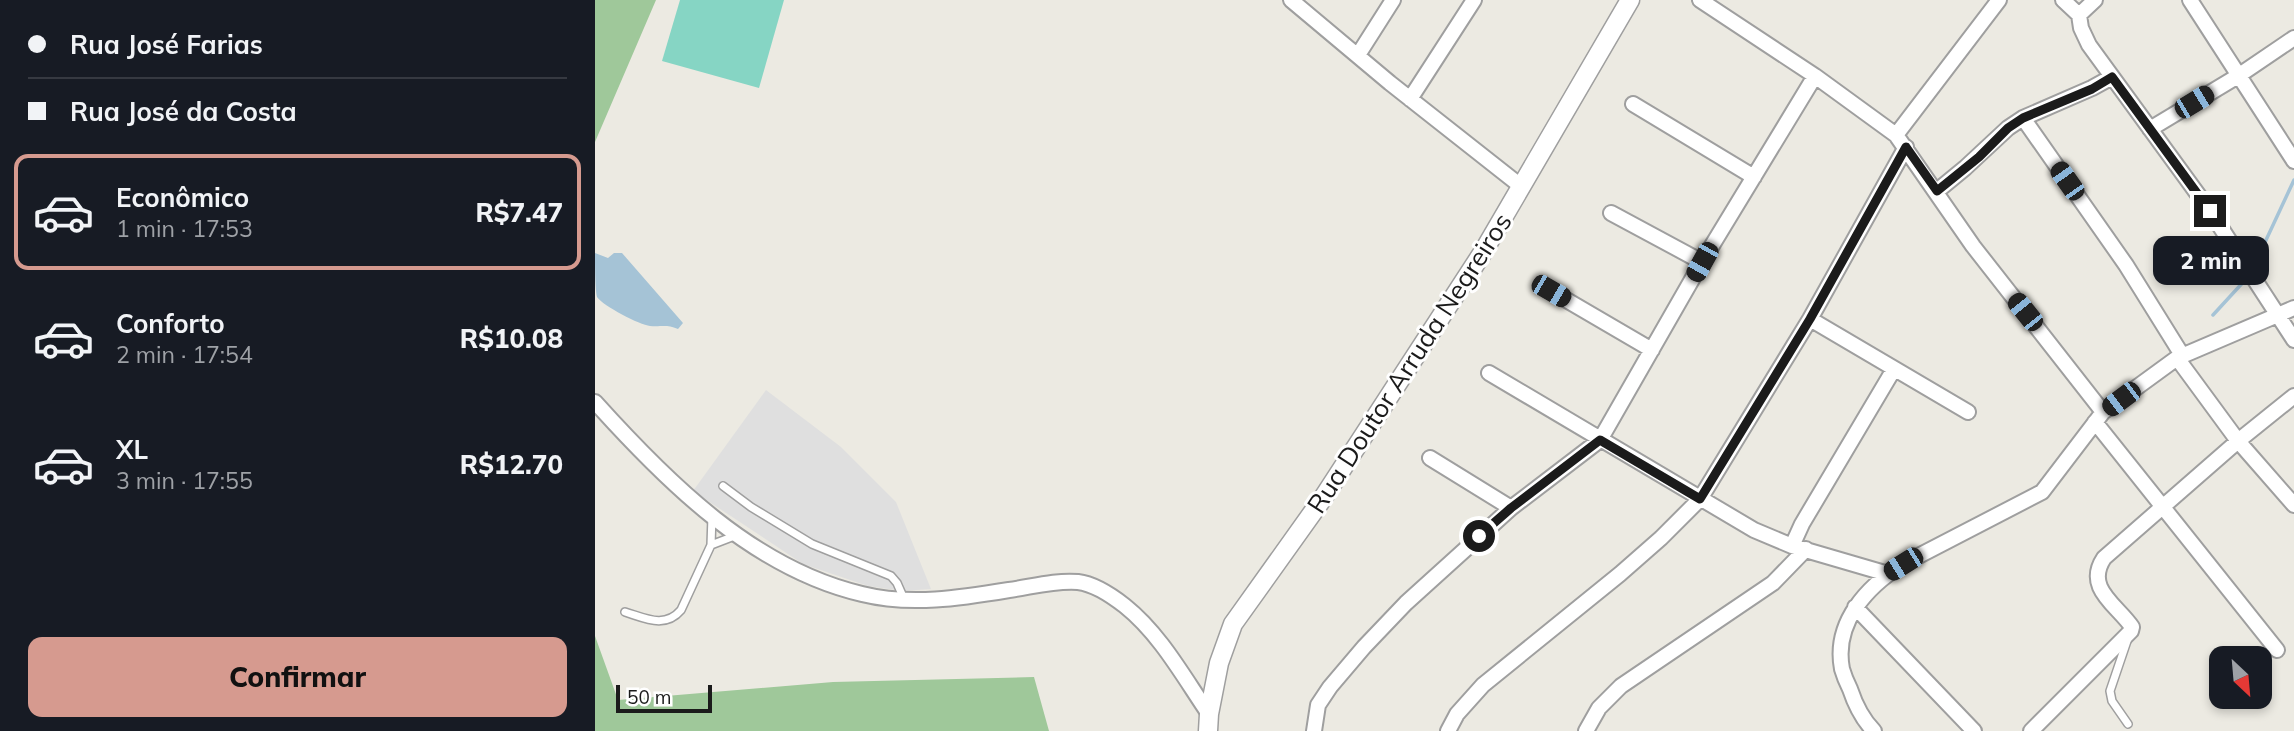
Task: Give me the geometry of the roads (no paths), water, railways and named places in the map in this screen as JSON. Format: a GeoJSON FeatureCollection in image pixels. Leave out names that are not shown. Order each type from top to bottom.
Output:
{"type":"FeatureCollection","features":[{"type":"Feature","properties":{"kind":"street"},"geometry":{"type":"LineString","coordinates":[[1291,0],[1522,187]]}},
{"type":"Feature","properties":{"kind":"street"},"geometry":{"type":"LineString","coordinates":[[1358,55],[1393,0]]}},
{"type":"Feature","properties":{"kind":"street"},"geometry":{"type":"LineString","coordinates":[[1410,99],[1474,0]]}},
{"type":"Feature","properties":{"kind":"street","name":"Rua Doutor Arruda Negreiros"},"geometry":{"type":"LineString","coordinates":[[1208,722],[1219,663],[1233,624],[1323,498],[1483,252],[1630,0]]}},
{"type":"Feature","properties":{"kind":"street"},"geometry":{"type":"LineString","coordinates":[[1700,0],[1715,4],[1901,141],[1966,237],[2164,506],[2277,650]]}},
{"type":"Feature","properties":{"kind":"street"},"geometry":{"type":"LineString","coordinates":[[1448,731],[1457,714],[1483,685],[1620,574],[1700,499],[1810,319],[1901,141],[1999,0]]}},
{"type":"Feature","properties":{"kind":"street"},"geometry":{"type":"LineString","coordinates":[[2063,0],[2079,15],[2084,36],[2239,254],[2294,340]]}},
{"type":"Feature","properties":{"kind":"street"},"geometry":{"type":"LineString","coordinates":[[2079,15],[2095,0]]}},
{"type":"Feature","properties":{"kind":"street"},"geometry":{"type":"LineString","coordinates":[[2190,0],[2294,161]]}},
{"type":"Feature","properties":{"kind":"street"},"geometry":{"type":"LineString","coordinates":[[2150,129],[2238,76],[2294,38]]}},
{"type":"Feature","properties":{"kind":"street"},"geometry":{"type":"LineString","coordinates":[[1314,731],[1318,705],[1329,687],[1406,603],[1511,508],[1600,440],[1702,262],[1815,76]]}},
{"type":"Feature","properties":{"kind":"street"},"geometry":{"type":"LineString","coordinates":[[1937,191],[1979,157],[1999,135],[2023,118],[2092,89],[2112,77]]}},
{"type":"Feature","properties":{"kind":"street"},"geometry":{"type":"LineString","coordinates":[[1633,104],[1754,177]]}},
{"type":"Feature","properties":{"kind":"street"},"geometry":{"type":"LineString","coordinates":[[2023,118],[2126,265],[2179,356],[2238,441],[2294,505]]}},
{"type":"Feature","properties":{"kind":"street"},"geometry":{"type":"LineString","coordinates":[[1611,213],[1702,262]]}},
{"type":"Feature","properties":{"kind":"street"},"geometry":{"type":"LineString","coordinates":[[1551,291],[1652,351]]}},
{"type":"Feature","properties":{"kind":"street"},"geometry":{"type":"LineString","coordinates":[[1874,731],[1861,712],[1842,669],[1841,648],[1845,628],[1855,607],[1888,574],[2042,492],[2099,417],[2179,356],[2294,309]]}},
{"type":"Feature","properties":{"kind":"street"},"geometry":{"type":"LineString","coordinates":[[1810,319],[1968,412]]}},
{"type":"Feature","properties":{"kind":"street"},"geometry":{"type":"LineString","coordinates":[[1586,731],[1599,708],[1621,687],[1773,583],[1799,548],[1802,524],[1894,369]]}},
{"type":"Feature","properties":{"kind":"street"},"geometry":{"type":"LineString","coordinates":[[1489,373],[1754,530],[1799,548],[1888,574]]}},
{"type":"Feature","properties":{"kind":"street"},"geometry":{"type":"LineString","coordinates":[[2031,731],[2131,631],[2132,627],[2100,588],[2097,580],[2098,566],[2111,550],[2294,396]]}},
{"type":"Feature","properties":{"kind":"street"},"geometry":{"type":"LineString","coordinates":[[595,402],[711,515],[772,557],[833,587],[865,595],[905,600],[941,600],[1055,583],[1078,582],[1095,587],[1126,606],[1145,624],[1165,648],[1208,722]]}},
{"type":"Feature","properties":{"kind":"street"},"geometry":{"type":"LineString","coordinates":[[1430,458],[1511,508]]}},
{"type":"Feature","properties":{"kind":"street"},"geometry":{"type":"LineString","coordinates":[[1855,607],[1974,731]]}},
{"type":"Feature","properties":{"kind":"lane"},"geometry":{"type":"LineString","coordinates":[[723,486],[751,507],[812,544],[891,576],[905,600]]}},
{"type":"Feature","properties":{"kind":"lane"},"geometry":{"type":"LineString","coordinates":[[625,612],[659,622],[673,618],[681,610],[711,545],[711,515]]}},
{"type":"Feature","properties":{"kind":"lane"},"geometry":{"type":"LineString","coordinates":[[711,545],[737,534]]}},
{"type":"Feature","properties":{"kind":"lane"},"geometry":{"type":"LineString","coordinates":[[2128,724],[2112,701],[2110,691],[2131,631]]}},
{"type":"Feature","properties":{"kind":"waterway"},"geometry":{"type":"LineString","coordinates":[[2253,268],[2294,180]]}},
{"type":"Feature","properties":{"kind":"waterway"},"geometry":{"type":"LineString","coordinates":[[2213,315],[2247,278]]}}]}
